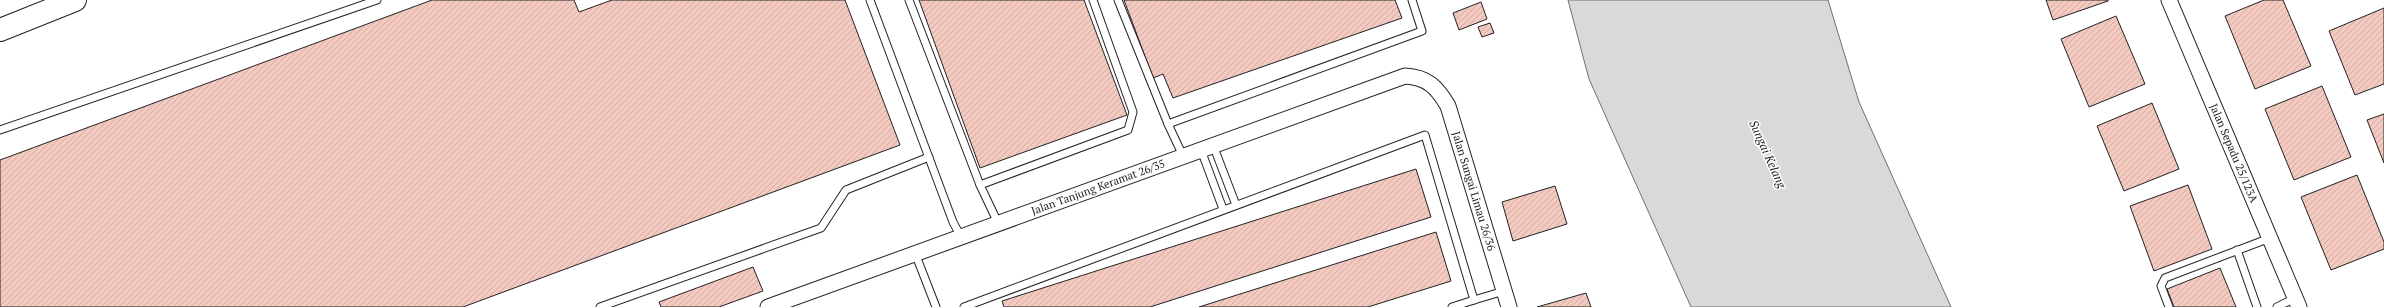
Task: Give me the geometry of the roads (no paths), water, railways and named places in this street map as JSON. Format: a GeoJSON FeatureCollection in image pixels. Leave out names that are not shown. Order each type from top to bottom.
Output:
{"type":"FeatureCollection","features":[{"type":"Feature","properties":{"kind":"highway"},"geometry":{"type":"LineString","coordinates":[[0,30],[75,0]]}},
{"type":"Feature","properties":{"kind":"street","name":"Jalan Sepadu 25/123A"},"geometry":{"type":"LineString","coordinates":[[2169,0],[2297,302]]}},
{"type":"Feature","properties":{"kind":"street","name":"Jalan Tanjung Keramat 26/35"},"geometry":{"type":"LineString","coordinates":[[768,307],[1405,76],[1416,76],[1428,81]]}},
{"type":"Feature","properties":{"kind":"street","name":"Jalan Sungai Limau 26/36"},"geometry":{"type":"LineString","coordinates":[[1428,81],[1439,90],[1448,106],[1509,307]]}},
{"type":"Feature","properties":{"kind":"lane"},"geometry":{"type":"LineString","coordinates":[[0,130],[377,0]]}},
{"type":"Feature","properties":{"kind":"lane"},"geometry":{"type":"LineString","coordinates":[[870,0],[953,222],[961,237]]}},
{"type":"Feature","properties":{"kind":"lane"},"geometry":{"type":"LineString","coordinates":[[909,0],[980,185],[998,223]]}},
{"type":"Feature","properties":{"kind":"lane"},"geometry":{"type":"LineString","coordinates":[[980,185],[1128,130],[1133,112],[1093,0]]}},
{"type":"Feature","properties":{"kind":"lane"},"geometry":{"type":"LineString","coordinates":[[1118,0],[1168,124],[1183,156]]}},
{"type":"Feature","properties":{"kind":"lane"},"geometry":{"type":"LineString","coordinates":[[1168,124],[1422,31],[1412,0]]}},
{"type":"Feature","properties":{"kind":"lane"},"geometry":{"type":"LineString","coordinates":[[964,307],[1223,209],[1425,135],[1474,300]]}},
{"type":"Feature","properties":{"kind":"lane"},"geometry":{"type":"LineString","coordinates":[[1207,148],[1236,205]]}},
{"type":"Feature","properties":{"kind":"lane"},"geometry":{"type":"LineString","coordinates":[[1207,148],[1223,209]]}},
{"type":"Feature","properties":{"kind":"lane"},"geometry":{"type":"LineString","coordinates":[[600,307],[821,228],[846,190],[929,157]]}},
{"type":"Feature","properties":{"kind":"lane"},"geometry":{"type":"LineString","coordinates":[[2169,307],[2161,286],[2165,278],[2270,238]]}},
{"type":"Feature","properties":{"kind":"lane"},"geometry":{"type":"LineString","coordinates":[[2237,250],[2257,307]]}},
{"type":"Feature","properties":{"kind":"lane"},"geometry":{"type":"LineString","coordinates":[[916,253],[936,307]]}},
{"type":"Feature","properties":{"kind":"lane"},"geometry":{"type":"LineString","coordinates":[[1452,307],[1504,291]]}},
{"type":"Feature","properties":{"kind":"lane"},"geometry":{"type":"LineString","coordinates":[[2276,307],[2297,302]]}},
{"type":"Feature","properties":{"kind":"water","name":"Sungai Kelang"},"geometry":{"type":"Polygon","coordinates":[[[1568,0],[1828,0],[1859,102],[1951,307],[1691,307],[1589,79],[1568,0]]]}}]}
